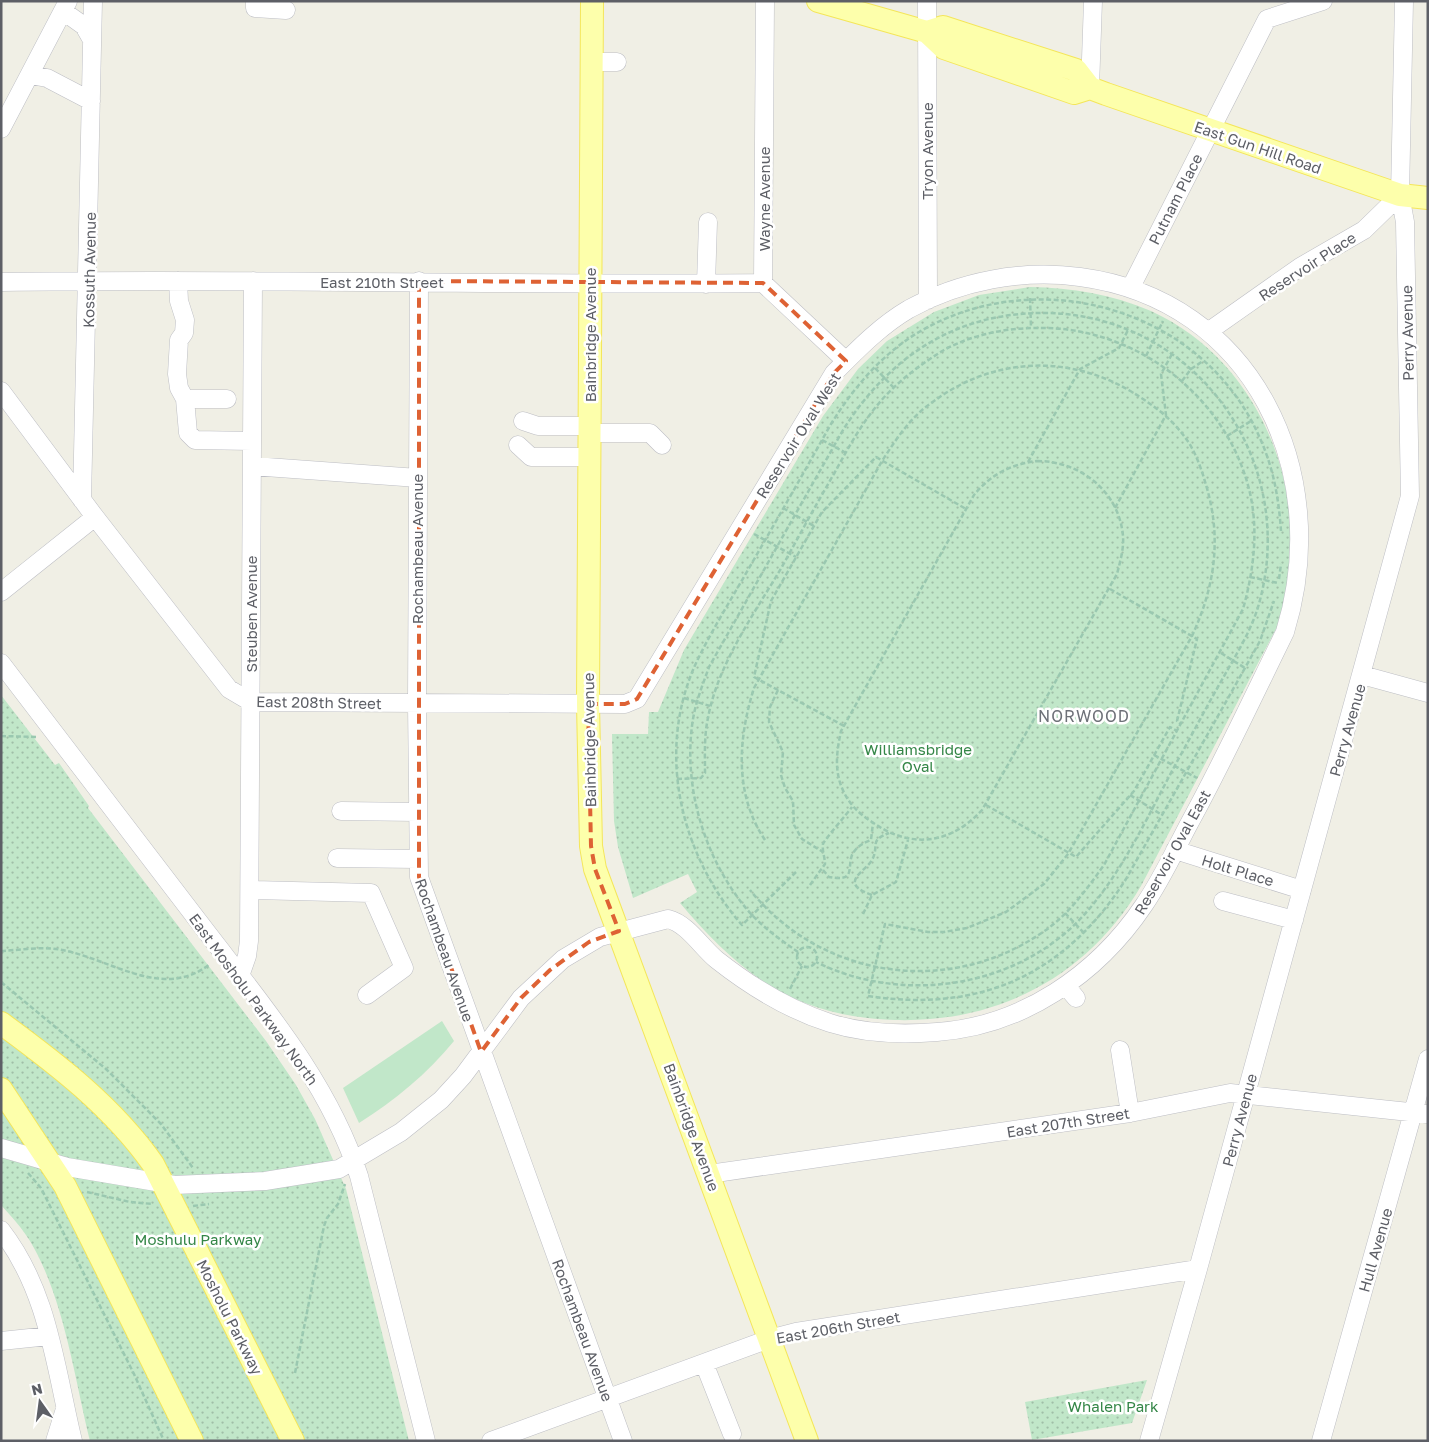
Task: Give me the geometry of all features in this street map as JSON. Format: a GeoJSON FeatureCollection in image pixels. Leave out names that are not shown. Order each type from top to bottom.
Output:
{"type":"FeatureCollection","features":[{"type":"Feature","properties":{"kind":"main road","name":"Bainbridge Avenue"},"geometry":{"type":"LineString","coordinates":[[592,1],[588,704],[591,846],[595,869],[807,1441]]}},
{"type":"Feature","properties":{"kind":"main road","name":"East Gun Hill Road"},"geometry":{"type":"LineString","coordinates":[[818,1],[927,32],[943,27],[1076,70],[1090,88],[1209,131],[1400,195],[1428,198]]}},
{"type":"Feature","properties":{"kind":"main road","name":"Mosholu Parkway"},"geometry":{"type":"LineString","coordinates":[[1,1023],[75,1081],[124,1126],[153,1164],[160,1194],[293,1441]]}},
{"type":"Feature","properties":{"kind":"main road"},"geometry":{"type":"LineString","coordinates":[[1,1089],[65,1186],[192,1441]]}},
{"type":"Feature","properties":{"kind":"street","name":"Kossuth Avenue"},"geometry":{"type":"LineString","coordinates":[[82,500],[93,1]]}},
{"type":"Feature","properties":{"kind":"street"},"geometry":{"type":"LineString","coordinates":[[255,1],[255,8],[286,10]]}},
{"type":"Feature","properties":{"kind":"street","name":"Wayne Avenue"},"geometry":{"type":"LineString","coordinates":[[763,283],[765,1]]}},
{"type":"Feature","properties":{"kind":"street","name":"Tryon Avenue"},"geometry":{"type":"LineString","coordinates":[[927,1],[928,300]]}},
{"type":"Feature","properties":{"kind":"street"},"geometry":{"type":"LineString","coordinates":[[1090,88],[1093,1]]}},
{"type":"Feature","properties":{"kind":"street","name":"Putnam Place"},"geometry":{"type":"LineString","coordinates":[[1131,287],[1209,131],[1268,19],[1282,8],[1323,1]]}},
{"type":"Feature","properties":{"kind":"street","name":"Perry Avenue"},"geometry":{"type":"LineString","coordinates":[[1148,1441],[1246,1096],[1410,496],[1405,222],[1400,195],[1404,1]]}},
{"type":"Feature","properties":{"kind":"street"},"geometry":{"type":"LineString","coordinates":[[1,129],[65,6],[84,26],[92,40]]}},
{"type":"Feature","properties":{"kind":"street"},"geometry":{"type":"LineString","coordinates":[[592,62],[617,62]]}},
{"type":"Feature","properties":{"kind":"street"},"geometry":{"type":"LineString","coordinates":[[30,75],[47,78],[91,102]]}},
{"type":"Feature","properties":{"kind":"street","name":"Reservoir Place"},"geometry":{"type":"LineString","coordinates":[[1209,331],[1300,267],[1364,230],[1400,195]]}},
{"type":"Feature","properties":{"kind":"street"},"geometry":{"type":"LineString","coordinates":[[706,284],[708,222]]}},
{"type":"Feature","properties":{"kind":"street","name":"Reservoir Oval West"},"geometry":{"type":"LineString","coordinates":[[637,699],[834,373],[878,330],[908,310],[928,300],[976,284],[1028,274],[1060,274],[1131,287],[1171,306],[1209,331]]}},
{"type":"Feature","properties":{"kind":"street"},"geometry":{"type":"LineString","coordinates":[[178,281],[179,301],[185,320],[184,333],[179,340],[177,374],[179,388],[185,399],[190,438],[195,440],[252,441]]}},
{"type":"Feature","properties":{"kind":"street","name":"East 210th Street"},"geometry":{"type":"LineString","coordinates":[[1,282],[253,281],[590,285],[763,283]]}},
{"type":"Feature","properties":{"kind":"street","name":"Steuben Avenue"},"geometry":{"type":"LineString","coordinates":[[240,976],[249,949],[253,281]]}},
{"type":"Feature","properties":{"kind":"street","name":"Rochambeau Avenue"},"geometry":{"type":"LineString","coordinates":[[419,282],[417,703],[419,877],[623,1441]]}},
{"type":"Feature","properties":{"kind":"street"},"geometry":{"type":"LineString","coordinates":[[763,283],[846,361]]}},
{"type":"Feature","properties":{"kind":"street","name":"Reservoir Oval East"},"geometry":{"type":"LineString","coordinates":[[619,931],[668,919],[678,921],[715,958],[761,991],[813,1018],[848,1029],[909,1034],[956,1031],[995,1021],[1071,992],[1126,930],[1152,894],[1210,785],[1285,632],[1293,605],[1300,555],[1297,500],[1286,448],[1262,396],[1242,369],[1209,331]]}},
{"type":"Feature","properties":{"kind":"street","name":"East 208th Street"},"geometry":{"type":"LineString","coordinates":[[1,391],[95,517],[229,689],[251,702],[625,704],[637,699]]}},
{"type":"Feature","properties":{"kind":"street"},"geometry":{"type":"LineString","coordinates":[[185,399],[227,399]]}},
{"type":"Feature","properties":{"kind":"street"},"geometry":{"type":"LineString","coordinates":[[522,421],[538,426],[650,433],[662,445]]}},
{"type":"Feature","properties":{"kind":"street"},"geometry":{"type":"LineString","coordinates":[[518,445],[531,457],[590,457]]}},
{"type":"Feature","properties":{"kind":"street"},"geometry":{"type":"LineString","coordinates":[[252,466],[418,478]]}},
{"type":"Feature","properties":{"kind":"street"},"geometry":{"type":"LineString","coordinates":[[1,592],[95,517]]}},
{"type":"Feature","properties":{"kind":"street","name":"East Mosholu Parkway North"},"geometry":{"type":"LineString","coordinates":[[1,664],[240,976],[314,1080],[344,1135],[354,1162],[426,1441]]}},
{"type":"Feature","properties":{"kind":"street"},"geometry":{"type":"LineString","coordinates":[[1362,675],[1428,693]]}},
{"type":"Feature","properties":{"kind":"street"},"geometry":{"type":"LineString","coordinates":[[341,811],[418,812]]}},
{"type":"Feature","properties":{"kind":"street","name":"Holt Place"},"geometry":{"type":"LineString","coordinates":[[1175,850],[1302,890]]}},
{"type":"Feature","properties":{"kind":"street"},"geometry":{"type":"LineString","coordinates":[[337,858],[418,859]]}},
{"type":"Feature","properties":{"kind":"street"},"geometry":{"type":"LineString","coordinates":[[250,890],[371,893],[404,968],[367,995]]}},
{"type":"Feature","properties":{"kind":"street"},"geometry":{"type":"LineString","coordinates":[[1223,901],[1294,920]]}},
{"type":"Feature","properties":{"kind":"street"},"geometry":{"type":"LineString","coordinates":[[1,1148],[160,1194],[198,1186],[271,1180],[328,1172],[354,1162],[429,1110],[453,1088],[521,998],[550,970],[589,942],[619,931]]}},
{"type":"Feature","properties":{"kind":"street"},"geometry":{"type":"LineString","coordinates":[[1120,1050],[1130,1113]]}},
{"type":"Feature","properties":{"kind":"street","name":"Hull Avenue"},"geometry":{"type":"LineString","coordinates":[[1321,1441],[1420,1113],[1428,1059]]}},
{"type":"Feature","properties":{"kind":"street","name":"East 207th Street"},"geometry":{"type":"LineString","coordinates":[[709,1174],[1130,1113],[1230,1093],[1420,1113]]}},
{"type":"Feature","properties":{"kind":"street"},"geometry":{"type":"LineString","coordinates":[[1,1230],[19,1254],[34,1283],[49,1336],[73,1441]]}},
{"type":"Feature","properties":{"kind":"street","name":"East 206th Street"},"geometry":{"type":"LineString","coordinates":[[491,1441],[769,1339],[796,1332],[1198,1269]]}},
{"type":"Feature","properties":{"kind":"street"},"geometry":{"type":"LineString","coordinates":[[1,1340],[49,1336]]}},
{"type":"Feature","properties":{"kind":"street"},"geometry":{"type":"LineString","coordinates":[[704,1363],[732,1434]]}},
{"type":"Feature","properties":{"kind":"street"},"geometry":{"type":"LineString","coordinates":[[56,1441],[65,1409]]}},
{"type":"Feature","properties":{"kind":"path"},"geometry":{"type":"LineString","coordinates":[[1030,298],[1031,327]]}},
{"type":"Feature","properties":{"kind":"path"},"geometry":{"type":"LineString","coordinates":[[796,872],[742,925],[709,882],[693,848],[686,827],[677,779],[679,730],[684,698],[697,662],[822,440],[851,394],[901,344],[935,324],[982,306],[1030,298],[1092,304],[1118,311],[1160,328],[1203,360],[1228,386],[1251,422],[1269,463],[1280,509],[1281,535]]}},
{"type":"Feature","properties":{"kind":"path"},"geometry":{"type":"LineString","coordinates":[[798,952],[752,915],[727,881],[708,843],[697,808],[692,779],[692,732],[697,702],[709,667],[833,447],[858,407],[884,377],[909,356],[941,336],[985,319],[1030,313],[1088,318],[1128,330],[1153,341],[1191,369],[1217,395],[1239,428],[1256,467],[1262,489],[1267,535],[1264,580],[1255,616],[1233,661],[1115,872],[1099,896],[1075,923],[1047,945],[1017,963],[989,975],[961,982],[927,986],[872,981],[816,962]]}},
{"type":"Feature","properties":{"kind":"path"},"geometry":{"type":"LineString","coordinates":[[1146,356],[1165,319]]}},
{"type":"Feature","properties":{"kind":"path"},"geometry":{"type":"LineString","coordinates":[[677,779],[700,778],[705,774],[706,733],[710,706],[722,674],[846,454],[876,407],[894,388],[924,363],[954,346],[988,333],[1031,327],[1084,331],[1121,344],[1165,368],[1194,392],[1227,436],[1236,452],[1249,491],[1255,535],[1250,577],[1243,609],[1221,653],[1138,800],[1104,865],[1065,913],[1040,934],[1011,951],[984,962],[958,969],[926,972],[875,968],[841,958],[814,945],[776,918],[750,890]]}},
{"type":"Feature","properties":{"kind":"path"},"geometry":{"type":"LineString","coordinates":[[1028,462],[1080,369],[1119,348],[1128,330]]}},
{"type":"Feature","properties":{"kind":"path"},"geometry":{"type":"LineString","coordinates":[[1115,508],[1166,414],[1161,374],[1172,354]]}},
{"type":"Feature","properties":{"kind":"path"},"geometry":{"type":"LineString","coordinates":[[1182,381],[1191,369],[1203,360]]}},
{"type":"Feature","properties":{"kind":"path"},"geometry":{"type":"LineString","coordinates":[[765,840],[757,828],[746,797],[742,763],[744,721],[754,688],[882,461],[909,422],[933,401],[965,382],[981,376],[1017,368],[1050,366],[1080,369],[1096,373],[1130,390],[1166,414],[1190,445],[1201,468],[1211,500],[1216,531],[1215,563],[1210,588],[1192,636],[1068,854],[1044,884],[1006,912],[988,922],[944,932],[911,930],[885,924],[868,996],[928,1002],[965,998],[1024,976],[1056,958],[1084,933],[1110,905],[1162,815],[1260,641],[1276,593]]}},
{"type":"Feature","properties":{"kind":"path"},"geometry":{"type":"LineString","coordinates":[[875,368],[894,388]]}},
{"type":"Feature","properties":{"kind":"path"},"geometry":{"type":"LineString","coordinates":[[1227,436],[1251,422]]}},
{"type":"Feature","properties":{"kind":"path"},"geometry":{"type":"LineString","coordinates":[[822,440],[846,454]]}},
{"type":"Feature","properties":{"kind":"path"},"geometry":{"type":"LineString","coordinates":[[844,726],[754,677],[753,672],[771,601],[825,507],[876,457],[966,509]]}},
{"type":"Feature","properties":{"kind":"path"},"geometry":{"type":"LineString","coordinates":[[1028,462],[1055,462],[1078,471],[1097,483],[1115,508],[1123,535],[1123,547],[1117,574],[986,805],[974,819],[947,835],[918,841],[908,840],[891,833],[873,823],[852,807],[842,788],[837,767],[837,750],[844,726],[980,487],[992,477],[1011,467],[1028,462]]}},
{"type":"Feature","properties":{"kind":"path"},"geometry":{"type":"LineString","coordinates":[[783,508],[814,526]]}},
{"type":"Feature","properties":{"kind":"path"},"geometry":{"type":"LineString","coordinates":[[749,532],[796,557]]}},
{"type":"Feature","properties":{"kind":"path"},"geometry":{"type":"LineString","coordinates":[[1250,577],[1278,583],[1281,561]]}},
{"type":"Feature","properties":{"kind":"path"},"geometry":{"type":"LineString","coordinates":[[1109,589],[1196,639],[1177,721],[1181,724]]}},
{"type":"Feature","properties":{"kind":"path"},"geometry":{"type":"LineString","coordinates":[[1221,653],[1245,668]]}},
{"type":"Feature","properties":{"kind":"path"},"geometry":{"type":"LineString","coordinates":[[778,690],[770,707],[769,722],[783,752],[781,775],[785,788],[793,801],[794,825],[802,839],[823,852]]}},
{"type":"Feature","properties":{"kind":"path"},"geometry":{"type":"LineString","coordinates":[[684,698],[710,706]]}},
{"type":"Feature","properties":{"kind":"path"},"geometry":{"type":"LineString","coordinates":[[986,805],[1076,857],[1130,795],[1170,727],[1177,731]]}},
{"type":"Feature","properties":{"kind":"path"},"geometry":{"type":"LineString","coordinates":[[1,736],[38,737]]}},
{"type":"Feature","properties":{"kind":"path"},"geometry":{"type":"LineString","coordinates":[[1154,755],[1210,785]]}},
{"type":"Feature","properties":{"kind":"path"},"geometry":{"type":"LineString","coordinates":[[1130,795],[1162,815]]}},
{"type":"Feature","properties":{"kind":"path"},"geometry":{"type":"LineString","coordinates":[[810,885],[823,870],[825,864],[823,852],[826,837],[835,830],[852,807]]}},
{"type":"Feature","properties":{"kind":"path"},"geometry":{"type":"LineString","coordinates":[[823,870],[825,875],[832,878],[848,875],[851,871],[851,860],[856,850],[870,840],[873,823]]}},
{"type":"Feature","properties":{"kind":"path"},"geometry":{"type":"LineString","coordinates":[[872,895],[858,887],[855,880],[856,875],[873,858],[875,842],[879,837],[891,833]]}},
{"type":"Feature","properties":{"kind":"path"},"geometry":{"type":"LineString","coordinates":[[863,914],[872,895],[896,882],[908,840]]}},
{"type":"Feature","properties":{"kind":"path"},"geometry":{"type":"LineString","coordinates":[[1065,913],[1084,933]]}},
{"type":"Feature","properties":{"kind":"path"},"geometry":{"type":"LineString","coordinates":[[808,946],[812,948],[816,951],[818,959],[814,966],[805,968],[798,964],[796,956],[800,948],[808,946]]}},
{"type":"Feature","properties":{"kind":"path"},"geometry":{"type":"LineString","coordinates":[[1,951],[54,948],[135,974],[161,979],[185,978],[200,972],[210,964]]}},
{"type":"Feature","properties":{"kind":"path"},"geometry":{"type":"LineString","coordinates":[[787,995],[802,966]]}},
{"type":"Feature","properties":{"kind":"path"},"geometry":{"type":"LineString","coordinates":[[1,982],[106,1069],[162,1124],[195,1170]]}},
{"type":"Feature","properties":{"kind":"path"},"geometry":{"type":"LineString","coordinates":[[28,1172],[41,1188],[134,1374],[164,1441]]}},
{"type":"Feature","properties":{"kind":"path"},"geometry":{"type":"LineString","coordinates":[[295,1373],[324,1226],[327,1218],[338,1204],[345,1184]]}},
{"type":"Feature","properties":{"kind":"path"},"geometry":{"type":"LineString","coordinates":[[82,1190],[118,1200],[160,1194]]}},
{"type":"Feature","properties":{"kind":"path"},"geometry":{"type":"LineString","coordinates":[[202,1204],[209,1204]]}},
{"type":"Feature","properties":{"kind":"highlighted area"},"geometry":{"type":"Polygon","coordinates":[[[419,281],[763,283],[846,361],[834,373],[637,699],[625,704],[588,704],[591,846],[595,869],[619,931],[589,942],[550,970],[521,998],[481,1052],[419,877],[419,281]]]}},
{"type":"Feature","properties":{"kind":"green space","name":"Williamsbridge Oval"},"geometry":{"type":"Polygon","coordinates":[[[1030,287],[1092,293],[1122,300],[1151,311],[1192,335],[1226,366],[1253,403],[1273,445],[1286,490],[1291,536],[1288,582],[1277,627],[1141,886],[1119,918],[1095,945],[1067,969],[1037,988],[1005,1003],[970,1013],[933,1019],[895,1020],[863,1018],[816,1007],[786,995],[746,969],[701,927],[680,903],[697,892],[688,874],[633,898],[618,847],[614,821],[612,734],[648,734],[649,712],[658,712],[684,650],[823,416],[858,369],[887,341],[934,312],[979,295],[1030,287]]]}},
{"type":"Feature","properties":{"kind":"green space","name":"Moshulu Parkway"},"geometry":{"type":"Polygon","coordinates":[[[1,695],[55,765],[59,763],[89,806],[88,808],[266,1041],[296,1085],[315,1119],[346,1189],[409,1441],[90,1441],[60,1312],[42,1263],[30,1241],[1,1205],[1,695]]]}},
{"type":"Feature","properties":{"kind":"green space"},"geometry":{"type":"Polygon","coordinates":[[[442,1021],[454,1041],[410,1086],[359,1123],[343,1088],[442,1021]]]}},
{"type":"Feature","properties":{"kind":"green space","name":"Whalen Park"},"geometry":{"type":"Polygon","coordinates":[[[1147,1380],[1132,1423],[1032,1440],[1025,1402],[1147,1380]]]}},
{"type":"Feature","properties":{"kind":"district","name":"NORWOOD"},"geometry":{"type":"Point","coordinates":[1084,716]}}]}
